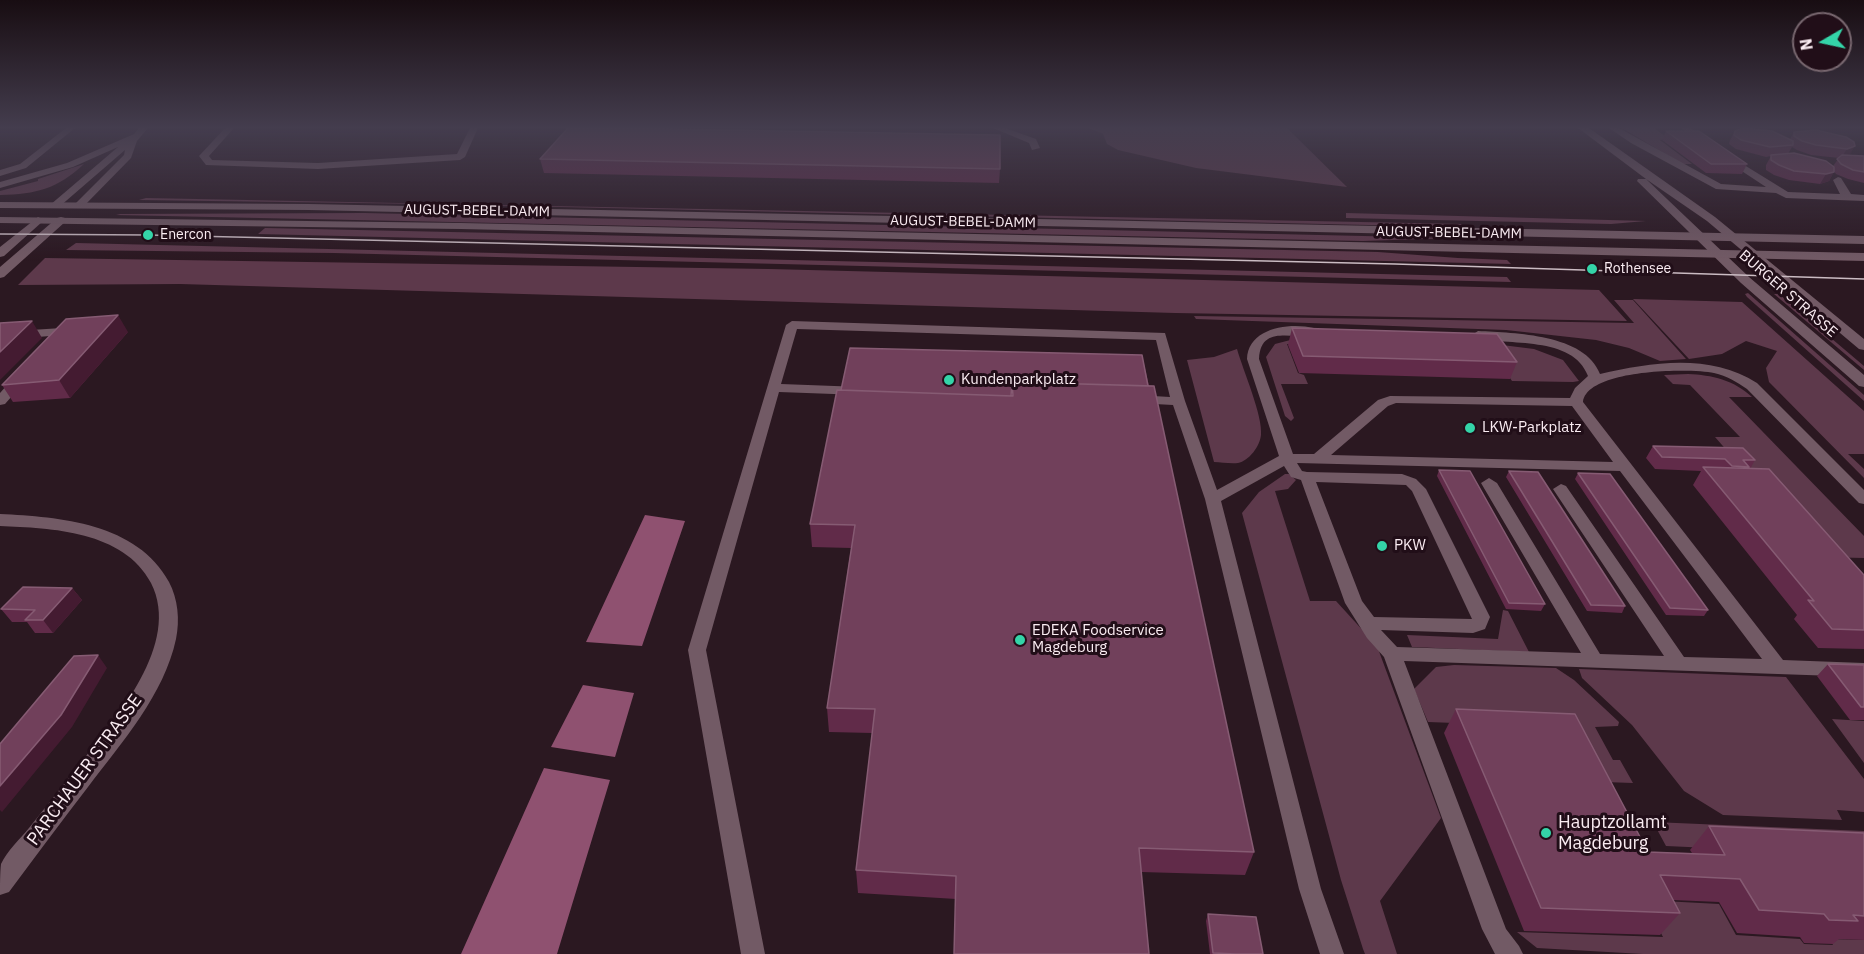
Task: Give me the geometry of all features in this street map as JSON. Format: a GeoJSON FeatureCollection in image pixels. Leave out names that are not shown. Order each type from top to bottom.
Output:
{"type":"FeatureCollection","features":[{"type":"Feature","properties":{"kind":"main road","name":"BURGER STRASSE"},"geometry":{"type":"LineString","coordinates":[[1636,173],[1717,254],[1864,383]]}},
{"type":"Feature","properties":{"kind":"main road","name":"BURGER STRASSE"},"geometry":{"type":"LineString","coordinates":[[1644,173],[1711,219],[1864,346]]}},
{"type":"Feature","properties":{"kind":"main road","name":"AUGUST-BEBEL-DAMM"},"geometry":{"type":"LineString","coordinates":[[0,205],[446,210],[1864,240]]}},
{"type":"Feature","properties":{"kind":"main road"},"geometry":{"type":"LineString","coordinates":[[0,253],[55,205]]}},
{"type":"Feature","properties":{"kind":"main road"},"geometry":{"type":"LineString","coordinates":[[0,274],[79,205]]}},
{"type":"Feature","properties":{"kind":"main road","name":"AUGUST-BEBEL-DAMM"},"geometry":{"type":"LineString","coordinates":[[0,220],[438,225],[1864,257]]}},
{"type":"Feature","properties":{"kind":"main road","name":"PARCHAUER STRASSE"},"geometry":{"type":"LineString","coordinates":[[0,520],[66,525],[106,538],[126,548],[143,559],[157,573],[166,592],[169,614],[166,638],[157,667],[138,700],[113,738],[0,884]]}},
{"type":"Feature","properties":{"kind":"lane"},"geometry":{"type":"LineString","coordinates":[[0,185],[44,173]]}},
{"type":"Feature","properties":{"kind":"lane"},"geometry":{"type":"LineString","coordinates":[[55,205],[92,173]]}},
{"type":"Feature","properties":{"kind":"lane"},"geometry":{"type":"LineString","coordinates":[[79,205],[111,173]]}},
{"type":"Feature","properties":{"kind":"lane"},"geometry":{"type":"LineString","coordinates":[[1692,173],[1719,187],[1776,190]]}},
{"type":"Feature","properties":{"kind":"lane"},"geometry":{"type":"LineString","coordinates":[[1750,173],[1776,190],[1793,196],[1864,198]]}},
{"type":"Feature","properties":{"kind":"lane"},"geometry":{"type":"LineString","coordinates":[[1838,180],[1846,197]]}},
{"type":"Feature","properties":{"kind":"lane"},"geometry":{"type":"LineString","coordinates":[[753,954],[697,650],[792,325],[1161,336],[1178,400],[1213,499],[1307,877],[1332,954]]}},
{"type":"Feature","properties":{"kind":"lane"},"geometry":{"type":"LineString","coordinates":[[1326,331],[1296,330],[1274,333],[1262,338],[1253,348],[1253,359],[1287,458],[1296,474],[1307,477],[1402,479],[1411,482],[1418,489],[1481,617],[1479,624],[1473,626],[1369,622]]}},
{"type":"Feature","properties":{"kind":"lane"},"geometry":{"type":"LineString","coordinates":[[0,336],[62,332],[46,349]]}},
{"type":"Feature","properties":{"kind":"lane"},"geometry":{"type":"LineString","coordinates":[[1466,335],[1519,336],[1551,343],[1588,363],[1596,375],[1575,397],[1576,402],[1778,667]]}},
{"type":"Feature","properties":{"kind":"lane"},"geometry":{"type":"LineString","coordinates":[[0,401],[31,366]]}},
{"type":"Feature","properties":{"kind":"lane"},"geometry":{"type":"LineString","coordinates":[[1592,380],[1644,369],[1714,368],[1734,374],[1752,386],[1864,499]]}},
{"type":"Feature","properties":{"kind":"lane"},"geometry":{"type":"LineString","coordinates":[[774,388],[880,391]]}},
{"type":"Feature","properties":{"kind":"lane"},"geometry":{"type":"LineString","coordinates":[[1118,399],[1178,400]]}},
{"type":"Feature","properties":{"kind":"lane"},"geometry":{"type":"LineString","coordinates":[[1316,460],[1383,403],[1395,399],[1576,402]]}},
{"type":"Feature","properties":{"kind":"lane"},"geometry":{"type":"LineString","coordinates":[[1213,499],[1287,458],[1624,467]]}},
{"type":"Feature","properties":{"kind":"lane"},"geometry":{"type":"LineString","coordinates":[[1307,477],[1351,597],[1369,622],[1373,633],[1392,654],[1494,929],[1499,941],[1511,954]]}},
{"type":"Feature","properties":{"kind":"lane"},"geometry":{"type":"LineString","coordinates":[[1490,483],[1594,660]]}},
{"type":"Feature","properties":{"kind":"lane"},"geometry":{"type":"LineString","coordinates":[[1561,489],[1678,663]]}},
{"type":"Feature","properties":{"kind":"lane"},"geometry":{"type":"LineString","coordinates":[[1392,654],[1864,670]]}},
{"type":"Feature","properties":{"kind":"shaded area"},"geometry":{"type":"Polygon","coordinates":[[[58,173],[73,173],[55,185],[46,188],[0,195],[0,191],[38,181],[38,179],[58,173]]]}},
{"type":"Feature","properties":{"kind":"shaded area"},"geometry":{"type":"Polygon","coordinates":[[[1232,173],[1332,173],[1347,187],[1232,173]]]}},
{"type":"Feature","properties":{"kind":"shaded area"},"geometry":{"type":"Polygon","coordinates":[[[146,198],[1462,224],[1458,227],[426,204],[139,200],[146,198]]]}},
{"type":"Feature","properties":{"kind":"shaded area"},"geometry":{"type":"Polygon","coordinates":[[[364,213],[1452,238],[1363,241],[116,215],[364,213]]]}},
{"type":"Feature","properties":{"kind":"shaded area"},"geometry":{"type":"Polygon","coordinates":[[[1346,213],[1646,221],[1611,224],[1346,218],[1346,213]]]}},
{"type":"Feature","properties":{"kind":"shaded area"},"geometry":{"type":"Polygon","coordinates":[[[265,228],[1378,252],[1507,260],[1511,264],[258,234],[265,228]]]}},
{"type":"Feature","properties":{"kind":"shaded area"},"geometry":{"type":"Polygon","coordinates":[[[76,243],[1507,277],[1511,282],[334,253],[66,250],[76,243]]]}},
{"type":"Feature","properties":{"kind":"shaded area"},"geometry":{"type":"Polygon","coordinates":[[[45,258],[769,269],[1599,290],[1627,321],[1175,313],[180,284],[18,285],[45,258]]]}},
{"type":"Feature","properties":{"kind":"shaded area"},"geometry":{"type":"Polygon","coordinates":[[[1748,293],[1864,395],[1864,401],[1747,297],[1745,294],[1748,293]]]}},
{"type":"Feature","properties":{"kind":"shaded area"},"geometry":{"type":"Polygon","coordinates":[[[1774,294],[1779,294],[1864,366],[1864,370],[1774,294]]]}},
{"type":"Feature","properties":{"kind":"shaded area"},"geometry":{"type":"Polygon","coordinates":[[[1633,299],[1742,302],[1864,411],[1864,454],[1848,454],[1864,469],[1864,478],[1769,382],[1766,368],[1777,351],[1746,341],[1722,354],[1689,359],[1633,299]]]}},
{"type":"Feature","properties":{"kind":"shaded area"},"geometry":{"type":"Polygon","coordinates":[[[1614,300],[1633,300],[1686,359],[1660,361],[1629,348],[1596,340],[1506,330],[1196,319],[1194,316],[1634,323],[1614,300]]]}},
{"type":"Feature","properties":{"kind":"shaded area"},"geometry":{"type":"Polygon","coordinates":[[[1298,338],[1478,342],[1534,349],[1563,360],[1579,381],[1512,381],[1491,350],[1287,344],[1298,373],[1304,375],[1308,384],[1281,384],[1294,418],[1291,421],[1285,416],[1266,357],[1275,344],[1298,338]]]}},
{"type":"Feature","properties":{"kind":"shaded area"},"geometry":{"type":"Polygon","coordinates":[[[1237,349],[1259,416],[1261,435],[1259,444],[1242,462],[1214,462],[1187,360],[1214,357],[1237,349]]]}},
{"type":"Feature","properties":{"kind":"shaded area"},"geometry":{"type":"Polygon","coordinates":[[[1688,374],[1722,380],[1738,386],[1752,397],[1729,397],[1864,536],[1864,558],[1820,557],[1715,437],[1740,437],[1690,385],[1673,384],[1664,375],[1688,374]]]}},
{"type":"Feature","properties":{"kind":"shaded area"},"geometry":{"type":"Polygon","coordinates":[[[1285,474],[1289,474],[1296,480],[1288,489],[1275,491],[1310,601],[1336,601],[1377,646],[1441,818],[1380,901],[1397,954],[1365,954],[1363,949],[1341,880],[1242,513],[1259,492],[1285,474]]]}},
{"type":"Feature","properties":{"kind":"shaded area"},"geometry":{"type":"Polygon","coordinates":[[[645,515],[685,521],[642,646],[586,642],[645,515]]]}},
{"type":"Feature","properties":{"kind":"shaded area"},"geometry":{"type":"Polygon","coordinates":[[[1503,610],[1508,611],[1529,652],[1412,647],[1407,635],[1498,639],[1503,610]]]}},
{"type":"Feature","properties":{"kind":"shaded area"},"geometry":{"type":"Polygon","coordinates":[[[1454,665],[1556,668],[1574,680],[1619,722],[1618,726],[1595,727],[1613,760],[1620,760],[1633,783],[1604,782],[1482,724],[1428,722],[1414,689],[1436,667],[1454,665]]]}},
{"type":"Feature","properties":{"kind":"shaded area"},"geometry":{"type":"Polygon","coordinates":[[[1579,669],[1786,677],[1864,779],[1864,812],[1837,810],[1842,820],[1723,815],[1684,791],[1632,725],[1582,678],[1579,669]]]}},
{"type":"Feature","properties":{"kind":"shaded area"},"geometry":{"type":"Polygon","coordinates":[[[583,685],[634,693],[615,757],[551,747],[583,685]]]}},
{"type":"Feature","properties":{"kind":"shaded area"},"geometry":{"type":"Polygon","coordinates":[[[1832,719],[1864,721],[1864,763],[1832,719]]]}},
{"type":"Feature","properties":{"kind":"shaded area"},"geometry":{"type":"Polygon","coordinates":[[[544,768],[610,780],[557,954],[461,954],[544,768]]]}},
{"type":"Feature","properties":{"kind":"shaded area"},"geometry":{"type":"Polygon","coordinates":[[[1653,822],[1864,831],[1864,855],[1666,846],[1653,822]]]}},
{"type":"Feature","properties":{"kind":"shaded area"},"geometry":{"type":"Polygon","coordinates":[[[1644,900],[1719,904],[1736,935],[1800,939],[1804,944],[1833,945],[1830,939],[1864,940],[1864,954],[1643,954],[1537,948],[1517,932],[1663,937],[1644,900]]]}},
{"type":"Feature","properties":{"kind":"building"},"geometry":{"type":"Polygon","coordinates":[[[118,315],[59,380],[2,385],[66,319],[118,315]]]}},
{"type":"Feature","properties":{"kind":"building"},"geometry":{"type":"Polygon","coordinates":[[[32,321],[0,352],[0,323],[32,321]]]}},
{"type":"Feature","properties":{"kind":"building"},"geometry":{"type":"Polygon","coordinates":[[[1292,328],[1497,334],[1517,362],[1303,356],[1292,328]]]}},
{"type":"Feature","properties":{"kind":"building"},"geometry":{"type":"Polygon","coordinates":[[[850,348],[1142,355],[1148,386],[1012,382],[1011,396],[841,390],[850,348]]]}},
{"type":"Feature","properties":{"kind":"building","name":"EDEKA Foodservice Magdeburg"},"geometry":{"type":"Polygon","coordinates":[[[1012,382],[1154,386],[1254,852],[1139,848],[1149,954],[954,954],[956,876],[856,870],[875,709],[827,708],[855,525],[810,524],[837,390],[1013,396],[1012,382]]]}},
{"type":"Feature","properties":{"kind":"building"},"geometry":{"type":"Polygon","coordinates":[[[1653,446],[1743,448],[1755,460],[1743,460],[1749,467],[1732,466],[1725,459],[1662,457],[1653,446]]]}},
{"type":"Feature","properties":{"kind":"building"},"geometry":{"type":"Polygon","coordinates":[[[1703,467],[1769,469],[1864,575],[1864,630],[1832,629],[1808,600],[1814,601],[1703,467]]]}},
{"type":"Feature","properties":{"kind":"building"},"geometry":{"type":"Polygon","coordinates":[[[1439,470],[1470,471],[1545,604],[1509,603],[1439,470]]]}},
{"type":"Feature","properties":{"kind":"building"},"geometry":{"type":"Polygon","coordinates":[[[1509,471],[1538,472],[1625,606],[1591,605],[1509,471]]]}},
{"type":"Feature","properties":{"kind":"building"},"geometry":{"type":"Polygon","coordinates":[[[1578,473],[1610,474],[1708,610],[1670,608],[1578,473]]]}},
{"type":"Feature","properties":{"kind":"building"},"geometry":{"type":"Polygon","coordinates":[[[23,587],[72,588],[43,620],[25,620],[35,610],[1,609],[23,587]]]}},
{"type":"Feature","properties":{"kind":"building"},"geometry":{"type":"Polygon","coordinates":[[[98,655],[61,715],[0,786],[0,744],[74,656],[98,655]]]}},
{"type":"Feature","properties":{"kind":"building"},"geometry":{"type":"Polygon","coordinates":[[[1828,664],[1864,665],[1864,707],[1861,707],[1828,664]]]}},
{"type":"Feature","properties":{"kind":"building","name":"Hauptzollamt Magdeburg"},"geometry":{"type":"Polygon","coordinates":[[[1456,709],[1575,714],[1648,852],[1725,855],[1709,826],[1864,833],[1864,916],[1853,915],[1858,921],[1829,920],[1824,914],[1759,910],[1740,879],[1660,875],[1680,913],[1541,908],[1456,709]]]}},
{"type":"Feature","properties":{"kind":"building"},"geometry":{"type":"Polygon","coordinates":[[[1208,914],[1256,917],[1263,954],[1213,953],[1208,914]]]}},
{"type":"Feature","properties":{"kind":"tram line"},"geometry":{"type":"LineString","coordinates":[[0,234],[148,235],[1395,264],[1864,279]]}},
{"type":"Feature","properties":{"kind":"place","name":"Enercon"},"geometry":{"type":"Point","coordinates":[148,235]}},
{"type":"Feature","properties":{"kind":"place","name":"Rothensee"},"geometry":{"type":"Point","coordinates":[1592,269]}},
{"type":"Feature","properties":{"kind":"place","name":"Kundenparkplatz"},"geometry":{"type":"Point","coordinates":[949,380]}},
{"type":"Feature","properties":{"kind":"place","name":"LKW-Parkplatz"},"geometry":{"type":"Point","coordinates":[1470,428]}},
{"type":"Feature","properties":{"kind":"place","name":"PKW"},"geometry":{"type":"Point","coordinates":[1382,546]}},
{"type":"Feature","properties":{"kind":"place","name":"EDEKA Foodservice Magdeburg"},"geometry":{"type":"Point","coordinates":[1020,640]}},
{"type":"Feature","properties":{"kind":"place","name":"Hauptzollamt Magdeburg"},"geometry":{"type":"Point","coordinates":[1546,833]}}]}
